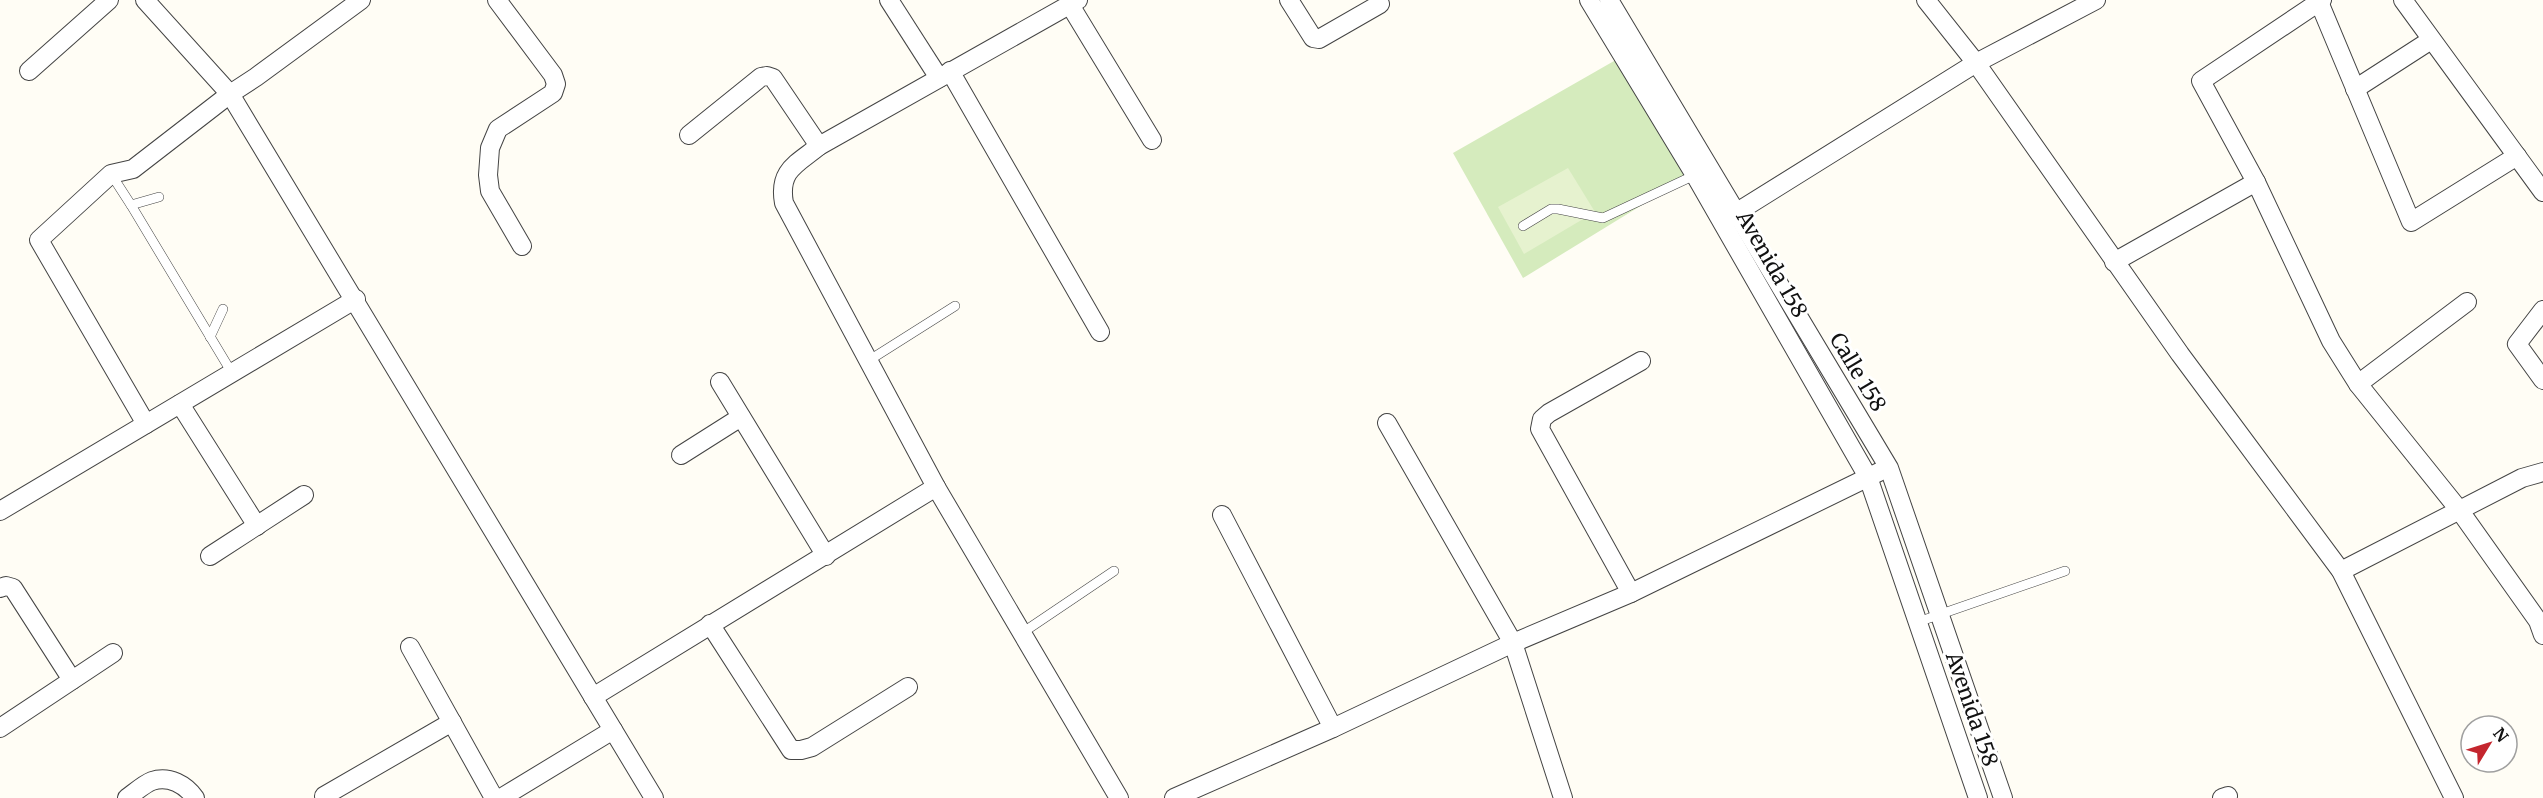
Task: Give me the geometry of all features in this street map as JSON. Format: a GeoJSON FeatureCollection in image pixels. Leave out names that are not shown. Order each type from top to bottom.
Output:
{"type":"FeatureCollection","features":[{"type":"Feature","properties":{"kind":"street"},"geometry":{"type":"LineString","coordinates":[[29,71],[109,0]]}},
{"type":"Feature","properties":{"kind":"street"},"geometry":{"type":"LineString","coordinates":[[145,0],[230,94],[356,299],[654,798]]}},
{"type":"Feature","properties":{"kind":"street"},"geometry":{"type":"LineString","coordinates":[[146,424],[39,240],[111,174],[133,169],[230,94],[361,0]]}},
{"type":"Feature","properties":{"kind":"street"},"geometry":{"type":"LineString","coordinates":[[497,0],[553,75],[556,84],[553,93],[498,129],[490,148],[488,175],[490,191],[522,246]]}},
{"type":"Feature","properties":{"kind":"street"},"geometry":{"type":"LineString","coordinates":[[889,0],[944,75],[1100,332]]}},
{"type":"Feature","properties":{"kind":"street"},"geometry":{"type":"LineString","coordinates":[[1289,0],[1313,38],[1320,39],[1380,4]]}},
{"type":"Feature","properties":{"kind":"street","name":"Avenida 158"},"geometry":{"type":"LineString","coordinates":[[1589,0],[1695,174],[1729,218],[1868,477],[1978,798]]}},
{"type":"Feature","properties":{"kind":"street","name":"Calle 158"},"geometry":{"type":"LineString","coordinates":[[1609,0],[1729,218],[1889,468],[2003,798]]}},
{"type":"Feature","properties":{"kind":"street"},"geometry":{"type":"LineString","coordinates":[[1926,0],[1976,63],[2114,262],[2342,571],[2454,798]]}},
{"type":"Feature","properties":{"kind":"street"},"geometry":{"type":"LineString","coordinates":[[2403,0],[2543,192]]}},
{"type":"Feature","properties":{"kind":"street"},"geometry":{"type":"LineString","coordinates":[[2517,156],[2411,222],[2320,1],[2202,81],[2256,182],[2331,341],[2358,384],[2460,511],[2538,621],[2543,635]]}},
{"type":"Feature","properties":{"kind":"street"},"geometry":{"type":"LineString","coordinates":[[1119,798],[936,487],[783,203],[782,183],[787,171],[819,146],[1074,2],[1152,140]]}},
{"type":"Feature","properties":{"kind":"street"},"geometry":{"type":"LineString","coordinates":[[1729,218],[1976,63],[2087,3]]}},
{"type":"Feature","properties":{"kind":"street"},"geometry":{"type":"LineString","coordinates":[[2355,89],[2431,40]]}},
{"type":"Feature","properties":{"kind":"street"},"geometry":{"type":"LineString","coordinates":[[689,135],[761,77],[767,76],[773,78],[819,146]]}},
{"type":"Feature","properties":{"kind":"street"},"geometry":{"type":"LineString","coordinates":[[2114,262],[2256,182]]}},
{"type":"Feature","properties":{"kind":"street"},"geometry":{"type":"LineString","coordinates":[[0,511],[356,299]]}},
{"type":"Feature","properties":{"kind":"street"},"geometry":{"type":"LineString","coordinates":[[2358,384],[2467,302]]}},
{"type":"Feature","properties":{"kind":"street"},"geometry":{"type":"LineString","coordinates":[[2543,310],[2517,344],[2543,380]]}},
{"type":"Feature","properties":{"kind":"street"},"geometry":{"type":"LineString","coordinates":[[1631,593],[1540,429],[1542,419],[1549,412],[1641,361]]}},
{"type":"Feature","properties":{"kind":"street"},"geometry":{"type":"LineString","coordinates":[[720,382],[826,556]]}},
{"type":"Feature","properties":{"kind":"street"},"geometry":{"type":"LineString","coordinates":[[180,404],[257,526]]}},
{"type":"Feature","properties":{"kind":"street"},"geometry":{"type":"LineString","coordinates":[[681,455],[741,417]]}},
{"type":"Feature","properties":{"kind":"street"},"geometry":{"type":"LineString","coordinates":[[1387,423],[1513,643],[1563,798]]}},
{"type":"Feature","properties":{"kind":"street"},"geometry":{"type":"LineString","coordinates":[[1174,798],[1203,792],[1513,643],[1631,593],[1889,468]]}},
{"type":"Feature","properties":{"kind":"street"},"geometry":{"type":"LineString","coordinates":[[2342,571],[2522,478],[2543,472]]}},
{"type":"Feature","properties":{"kind":"street"},"geometry":{"type":"LineString","coordinates":[[593,697],[936,487]]}},
{"type":"Feature","properties":{"kind":"street"},"geometry":{"type":"LineString","coordinates":[[210,555],[304,495]]}},
{"type":"Feature","properties":{"kind":"street"},"geometry":{"type":"LineString","coordinates":[[1222,515],[1334,728]]}},
{"type":"Feature","properties":{"kind":"street"},"geometry":{"type":"LineString","coordinates":[[0,588],[6,586],[13,588],[72,680]]}},
{"type":"Feature","properties":{"kind":"street"},"geometry":{"type":"LineString","coordinates":[[710,624],[791,750],[812,747],[908,687]]}},
{"type":"Feature","properties":{"kind":"street"},"geometry":{"type":"LineString","coordinates":[[410,646],[494,798]]}},
{"type":"Feature","properties":{"kind":"street"},"geometry":{"type":"LineString","coordinates":[[2,722],[113,653]]}},
{"type":"Feature","properties":{"kind":"street"},"geometry":{"type":"LineString","coordinates":[[326,798],[324,796],[452,722]]}},
{"type":"Feature","properties":{"kind":"street"},"geometry":{"type":"LineString","coordinates":[[501,798],[613,730]]}},
{"type":"Feature","properties":{"kind":"street"},"geometry":{"type":"LineString","coordinates":[[127,798],[152,781],[168,779],[188,787],[195,798]]}},
{"type":"Feature","properties":{"kind":"lane"},"geometry":{"type":"LineString","coordinates":[[111,174],[132,205],[232,373]]}},
{"type":"Feature","properties":{"kind":"lane"},"geometry":{"type":"LineString","coordinates":[[1523,226],[1551,209],[1558,208],[1603,218],[1695,174]]}},
{"type":"Feature","properties":{"kind":"lane"},"geometry":{"type":"LineString","coordinates":[[132,205],[159,197]]}},
{"type":"Feature","properties":{"kind":"lane"},"geometry":{"type":"LineString","coordinates":[[868,361],[955,306]]}},
{"type":"Feature","properties":{"kind":"lane"},"geometry":{"type":"LineString","coordinates":[[210,337],[223,309]]}},
{"type":"Feature","properties":{"kind":"lane"},"geometry":{"type":"LineString","coordinates":[[1022,633],[1114,571]]}},
{"type":"Feature","properties":{"kind":"lane"},"geometry":{"type":"LineString","coordinates":[[1918,622],[2065,571]]}},
{"type":"Feature","properties":{"kind":"green space"},"geometry":{"type":"Polygon","coordinates":[[[1621,57],[1691,175],[1523,278],[1453,153],[1621,57]]]}},
{"type":"Feature","properties":{"kind":"green space"},"geometry":{"type":"Polygon","coordinates":[[[1568,168],[1595,212],[1524,254],[1498,207],[1568,168]]]}}]}
